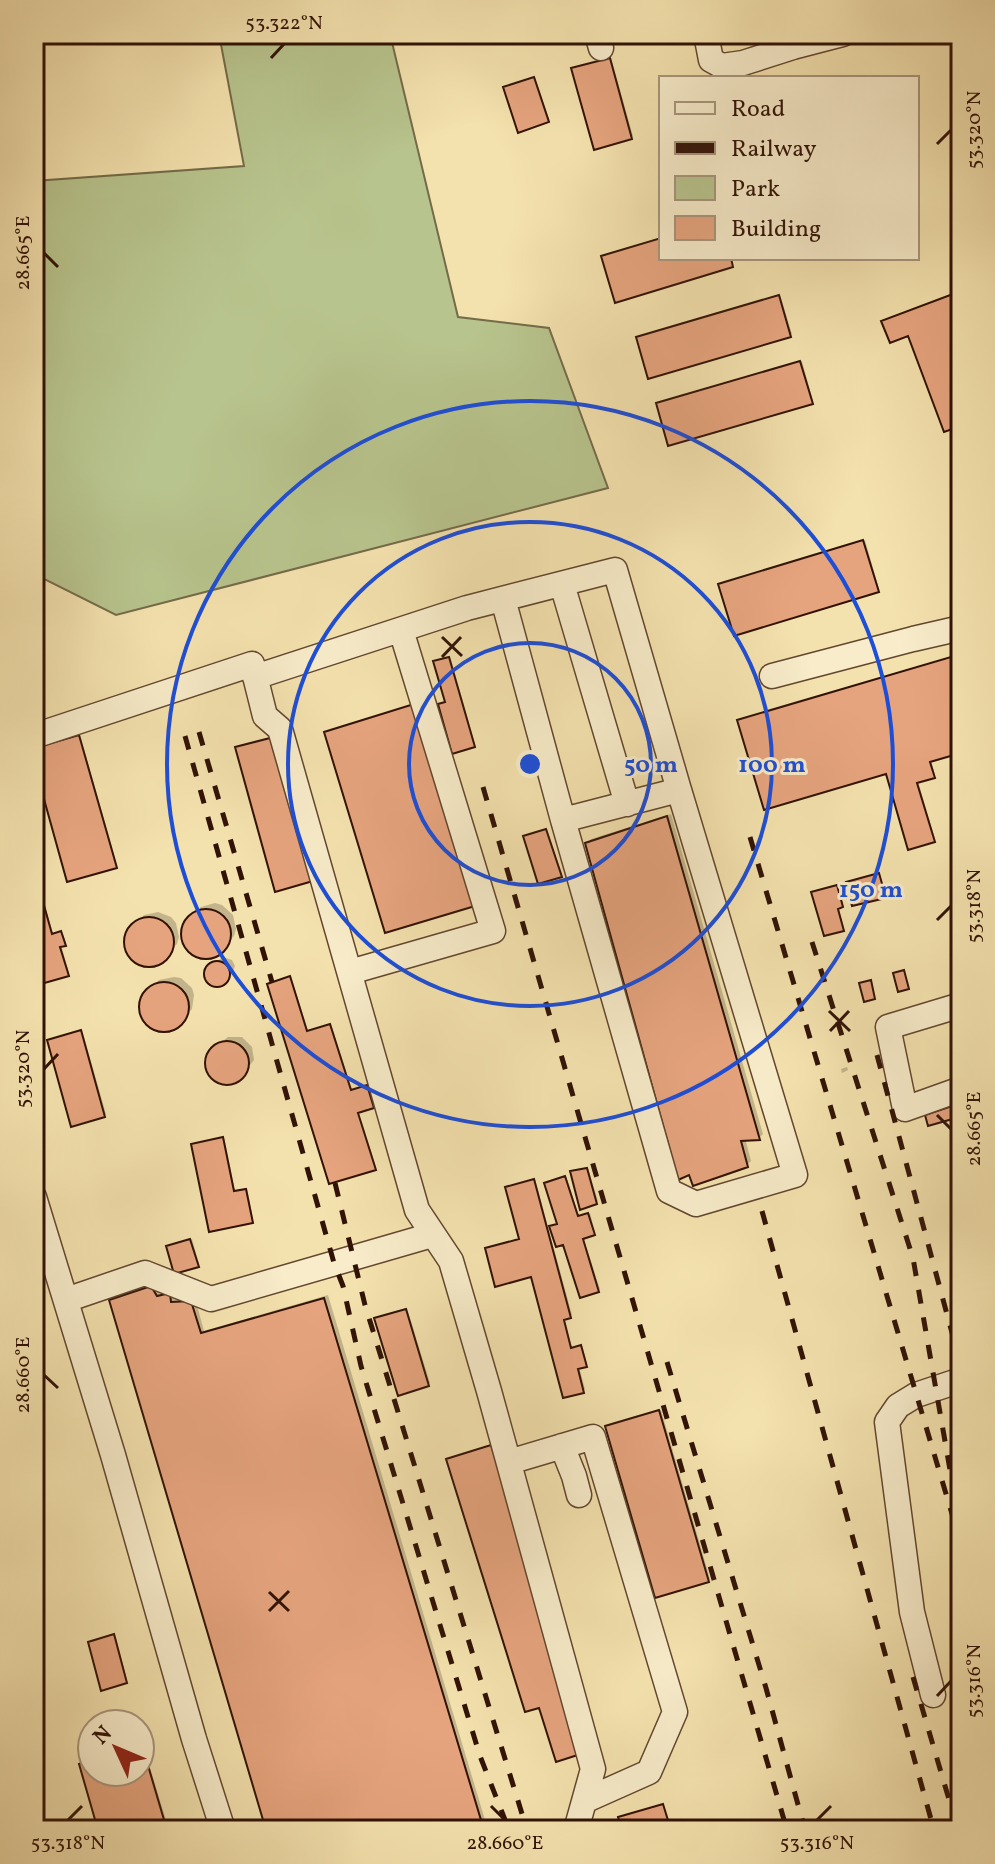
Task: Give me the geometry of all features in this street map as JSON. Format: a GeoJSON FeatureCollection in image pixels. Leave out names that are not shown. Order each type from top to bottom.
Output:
{"type":"FeatureCollection","features":[{"type":"Feature","properties":{"kind":"lane"},"geometry":{"type":"LineString","coordinates":[[706,34],[711,60],[722,66],[743,63],[791,40],[843,34]]}},
{"type":"Feature","properties":{"kind":"lane"},"geometry":{"type":"LineString","coordinates":[[255,677],[503,599],[615,570],[795,1175],[696,1204],[669,1191],[503,599]]}},
{"type":"Feature","properties":{"kind":"lane"},"geometry":{"type":"LineString","coordinates":[[562,584],[627,804]]}},
{"type":"Feature","properties":{"kind":"lane"},"geometry":{"type":"LineString","coordinates":[[772,676],[961,628]]}},
{"type":"Feature","properties":{"kind":"lane"},"geometry":{"type":"LineString","coordinates":[[350,972],[493,931],[401,630]]}},
{"type":"Feature","properties":{"kind":"lane"},"geometry":{"type":"LineString","coordinates":[[34,736],[252,664],[265,716],[280,729],[417,1210],[451,1261],[509,1462],[593,1769],[576,1830]]}},
{"type":"Feature","properties":{"kind":"lane"},"geometry":{"type":"LineString","coordinates":[[563,820],[679,790]]}},
{"type":"Feature","properties":{"kind":"lane"},"geometry":{"type":"LineString","coordinates":[[961,1005],[888,1027],[905,1109],[961,1090]]}},
{"type":"Feature","properties":{"kind":"lane"},"geometry":{"type":"LineString","coordinates":[[34,1197],[223,1830]]}},
{"type":"Feature","properties":{"kind":"lane"},"geometry":{"type":"LineString","coordinates":[[66,1300],[145,1273],[211,1299],[432,1235]]}},
{"type":"Feature","properties":{"kind":"lane"},"geometry":{"type":"LineString","coordinates":[[933,1695],[912,1612],[887,1422],[898,1406],[916,1395],[961,1380]]}},
{"type":"Feature","properties":{"kind":"lane"},"geometry":{"type":"LineString","coordinates":[[509,1462],[593,1437],[675,1712],[649,1772],[584,1801]]}},
{"type":"Feature","properties":{"kind":"lane"},"geometry":{"type":"LineString","coordinates":[[562,1446],[579,1495]]}},
{"type":"Feature","properties":{"kind":"green space"},"geometry":{"type":"Polygon","coordinates":[[[219,34],[390,34],[458,317],[549,328],[608,488],[116,615],[34,574],[34,181],[244,166],[219,34]]]}},
{"type":"Feature","properties":{"kind":"building"},"geometry":{"type":"Polygon","coordinates":[[[610,58],[632,139],[594,150],[571,68],[610,58]]]}},
{"type":"Feature","properties":{"kind":"building"},"geometry":{"type":"Polygon","coordinates":[[[534,77],[549,122],[518,133],[503,87],[534,77]]]}},
{"type":"Feature","properties":{"kind":"building"},"geometry":{"type":"Polygon","coordinates":[[[659,239],[659,260],[731,260],[733,267],[615,303],[601,256],[659,239]]]}},
{"type":"Feature","properties":{"kind":"building"},"geometry":{"type":"Polygon","coordinates":[[[961,291],[961,426],[944,432],[908,336],[890,343],[881,321],[961,291]]]}},
{"type":"Feature","properties":{"kind":"building"},"geometry":{"type":"Polygon","coordinates":[[[779,295],[791,337],[648,379],[636,337],[779,295]]]}},
{"type":"Feature","properties":{"kind":"building"},"geometry":{"type":"Polygon","coordinates":[[[800,361],[813,404],[668,446],[656,403],[800,361]]]}},
{"type":"Feature","properties":{"kind":"building"},"geometry":{"type":"Polygon","coordinates":[[[863,540],[879,592],[734,636],[718,584],[863,540]]]}},
{"type":"Feature","properties":{"kind":"building"},"geometry":{"type":"Polygon","coordinates":[[[961,654],[961,753],[930,762],[935,778],[917,783],[935,842],[908,850],[886,774],[764,810],[737,720],[961,654]]]}},
{"type":"Feature","properties":{"kind":"building"},"geometry":{"type":"Polygon","coordinates":[[[449,657],[475,747],[452,754],[438,704],[445,702],[433,661],[449,657]]]}},
{"type":"Feature","properties":{"kind":"building"},"geometry":{"type":"Polygon","coordinates":[[[414,704],[475,906],[385,933],[324,732],[414,704]]]}},
{"type":"Feature","properties":{"kind":"building"},"geometry":{"type":"Polygon","coordinates":[[[79,735],[117,868],[67,882],[34,763],[34,748],[79,735]]]}},
{"type":"Feature","properties":{"kind":"building"},"geometry":{"type":"Polygon","coordinates":[[[274,737],[313,881],[275,892],[235,747],[274,737]]]}},
{"type":"Feature","properties":{"kind":"building"},"geometry":{"type":"Polygon","coordinates":[[[667,816],[760,1140],[741,1141],[748,1167],[693,1186],[689,1175],[678,1180],[585,843],[667,816]]]}},
{"type":"Feature","properties":{"kind":"building"},"geometry":{"type":"Polygon","coordinates":[[[546,829],[562,877],[538,884],[523,836],[546,829]]]}},
{"type":"Feature","properties":{"kind":"building"},"geometry":{"type":"Polygon","coordinates":[[[879,873],[886,898],[852,906],[846,882],[879,873]]]}},
{"type":"Feature","properties":{"kind":"building"},"geometry":{"type":"Polygon","coordinates":[[[837,885],[843,907],[838,909],[844,931],[824,936],[811,892],[837,885]]]}},
{"type":"Feature","properties":{"kind":"building"},"geometry":{"type":"Polygon","coordinates":[[[40,891],[52,934],[61,931],[66,946],[60,947],[69,976],[34,986],[34,892],[40,891]]]}},
{"type":"Feature","properties":{"kind":"building"},"geometry":{"type":"Polygon","coordinates":[[[206,909],[223,917],[231,934],[223,951],[206,959],[189,951],[181,934],[189,917],[206,909]]]}},
{"type":"Feature","properties":{"kind":"building"},"geometry":{"type":"Polygon","coordinates":[[[149,917],[166,925],[174,942],[166,959],[149,967],[132,959],[124,942],[132,925],[149,917]]]}},
{"type":"Feature","properties":{"kind":"building"},"geometry":{"type":"Polygon","coordinates":[[[217,961],[226,965],[230,974],[226,983],[217,987],[208,983],[204,974],[208,965],[217,961]]]}},
{"type":"Feature","properties":{"kind":"building"},"geometry":{"type":"Polygon","coordinates":[[[904,970],[909,989],[898,992],[893,973],[904,970]]]}},
{"type":"Feature","properties":{"kind":"building"},"geometry":{"type":"Polygon","coordinates":[[[290,976],[307,1031],[330,1024],[351,1090],[367,1085],[374,1108],[358,1113],[376,1170],[329,1184],[267,984],[290,976]]]}},
{"type":"Feature","properties":{"kind":"building"},"geometry":{"type":"Polygon","coordinates":[[[871,980],[875,999],[864,1002],[859,983],[871,980]]]}},
{"type":"Feature","properties":{"kind":"building"},"geometry":{"type":"Polygon","coordinates":[[[164,982],[181,990],[189,1007],[181,1024],[164,1032],[147,1024],[139,1007],[147,990],[164,982]]]}},
{"type":"Feature","properties":{"kind":"building"},"geometry":{"type":"Polygon","coordinates":[[[81,1030],[105,1117],[71,1127],[47,1040],[81,1030]]]}},
{"type":"Feature","properties":{"kind":"building"},"geometry":{"type":"Polygon","coordinates":[[[227,1041],[243,1047],[249,1063],[243,1079],[227,1085],[211,1079],[205,1063],[211,1047],[227,1041]]]}},
{"type":"Feature","properties":{"kind":"building"},"geometry":{"type":"Polygon","coordinates":[[[952,1106],[956,1118],[928,1126],[925,1115],[952,1106]]]}},
{"type":"Feature","properties":{"kind":"building"},"geometry":{"type":"Polygon","coordinates":[[[223,1137],[234,1191],[246,1189],[253,1223],[209,1232],[191,1144],[223,1137]]]}},
{"type":"Feature","properties":{"kind":"building"},"geometry":{"type":"Polygon","coordinates":[[[587,1168],[597,1204],[580,1210],[570,1171],[587,1168]]]}},
{"type":"Feature","properties":{"kind":"building"},"geometry":{"type":"Polygon","coordinates":[[[565,1176],[578,1216],[588,1213],[595,1235],[583,1239],[599,1292],[580,1298],[563,1245],[556,1247],[549,1226],[557,1224],[544,1183],[565,1176]]]}},
{"type":"Feature","properties":{"kind":"building"},"geometry":{"type":"Polygon","coordinates":[[[534,1179],[571,1318],[564,1320],[571,1348],[581,1345],[587,1367],[578,1369],[584,1393],[563,1398],[531,1277],[495,1287],[485,1248],[519,1239],[505,1187],[534,1179]]]}},
{"type":"Feature","properties":{"kind":"building"},"geometry":{"type":"Polygon","coordinates":[[[190,1239],[199,1267],[174,1274],[166,1246],[190,1239]]]}},
{"type":"Feature","properties":{"kind":"building"},"geometry":{"type":"Polygon","coordinates":[[[151,1286],[157,1296],[170,1293],[171,1302],[191,1301],[201,1333],[324,1298],[484,1830],[266,1830],[109,1300],[151,1286]]]}},
{"type":"Feature","properties":{"kind":"building"},"geometry":{"type":"Polygon","coordinates":[[[406,1309],[429,1386],[398,1396],[374,1318],[406,1309]]]}},
{"type":"Feature","properties":{"kind":"building"},"geometry":{"type":"Polygon","coordinates":[[[659,1410],[709,1582],[655,1598],[605,1426],[659,1410]]]}},
{"type":"Feature","properties":{"kind":"building"},"geometry":{"type":"Polygon","coordinates":[[[491,1445],[587,1752],[556,1762],[539,1708],[525,1712],[446,1459],[491,1445]]]}},
{"type":"Feature","properties":{"kind":"building"},"geometry":{"type":"Polygon","coordinates":[[[114,1634],[127,1683],[101,1691],[88,1642],[114,1634]]]}},
{"type":"Feature","properties":{"kind":"building"},"geometry":{"type":"Polygon","coordinates":[[[961,1667],[961,1691],[957,1693],[951,1670],[961,1667]]]}},
{"type":"Feature","properties":{"kind":"building"},"geometry":{"type":"Polygon","coordinates":[[[86,1788],[155,1788],[167,1830],[98,1830],[86,1788]]]}},
{"type":"Feature","properties":{"kind":"building"},"geometry":{"type":"Polygon","coordinates":[[[663,1804],[671,1830],[621,1830],[618,1817],[663,1804]]]}},
{"type":"Feature","properties":{"kind":"railway"},"geometry":{"type":"LineString","coordinates":[[199,732],[272,982]]}},
{"type":"Feature","properties":{"kind":"railway"},"geometry":{"type":"LineString","coordinates":[[185,736],[343,1286],[361,1366],[480,1756],[509,1830]]}},
{"type":"Feature","properties":{"kind":"railway"},"geometry":{"type":"LineString","coordinates":[[483,787],[787,1830]]}},
{"type":"Feature","properties":{"kind":"railway"},"geometry":{"type":"LineString","coordinates":[[750,837],[961,1544]]}},
{"type":"Feature","properties":{"kind":"railway"},"geometry":{"type":"LineString","coordinates":[[812,942],[913,1258],[953,1487]]}},
{"type":"Feature","properties":{"kind":"railway"},"geometry":{"type":"LineString","coordinates":[[877,1055],[961,1366]]}},
{"type":"Feature","properties":{"kind":"railway"},"geometry":{"type":"LineString","coordinates":[[335,1183],[365,1305],[527,1830]]}},
{"type":"Feature","properties":{"kind":"railway"},"geometry":{"type":"LineString","coordinates":[[762,1211],[934,1830]]}},
{"type":"Feature","properties":{"kind":"railway"},"geometry":{"type":"LineString","coordinates":[[667,1362],[766,1688],[805,1830]]}},
{"type":"Feature","properties":{"kind":"railway"},"geometry":{"type":"LineString","coordinates":[[913,1677],[958,1830]]}}]}
